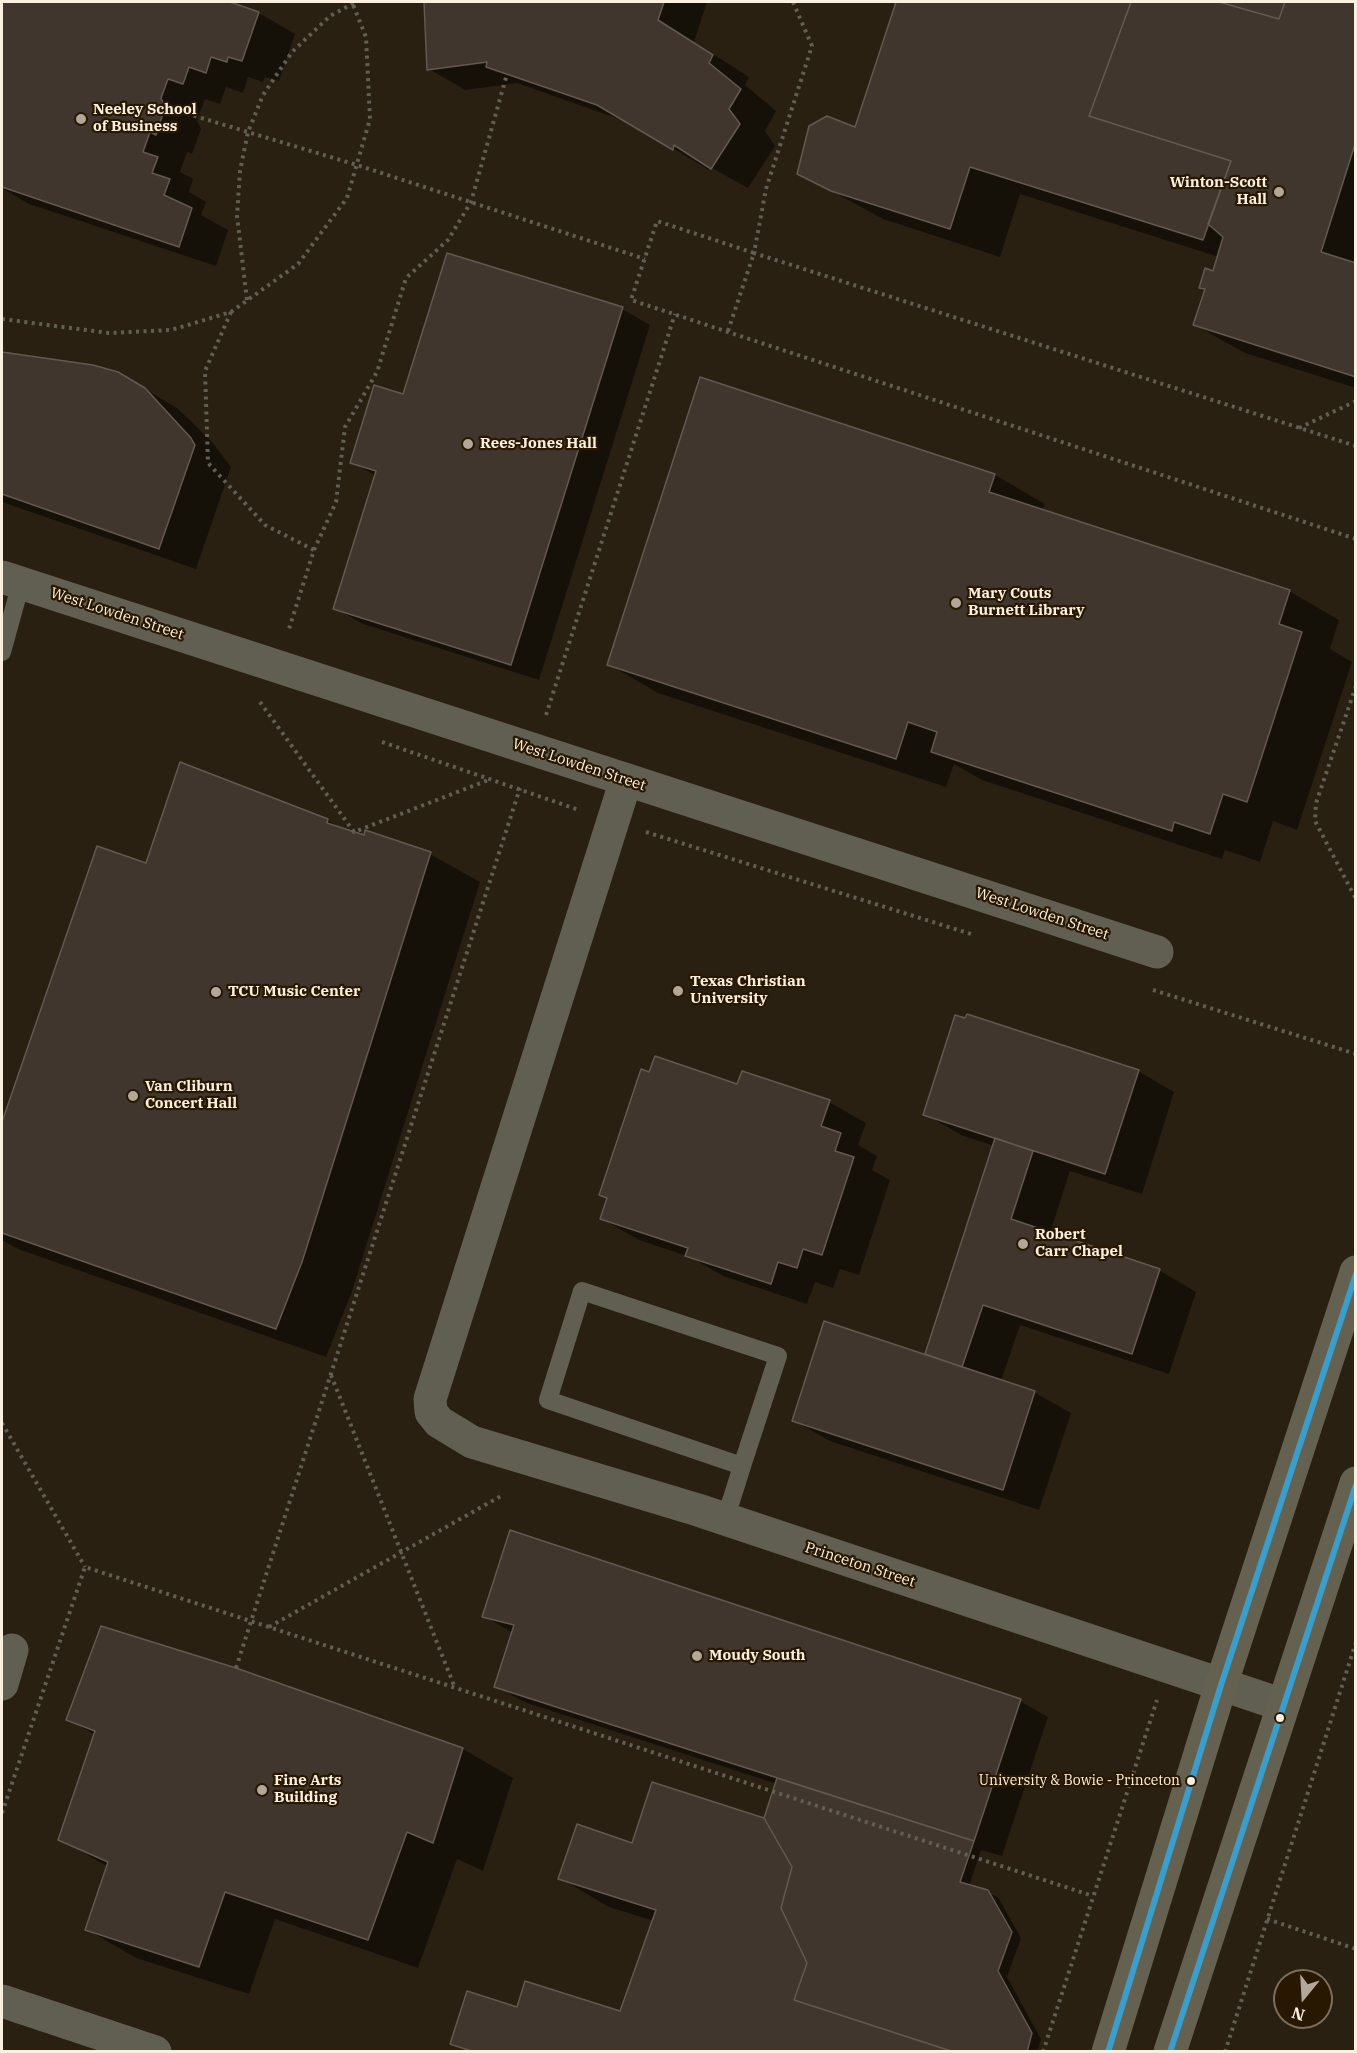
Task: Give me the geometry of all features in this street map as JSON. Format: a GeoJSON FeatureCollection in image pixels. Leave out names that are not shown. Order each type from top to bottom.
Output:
{"type":"FeatureCollection","features":[{"type":"Feature","properties":{"kind":"main road"},"geometry":{"type":"LineString","coordinates":[[1108,2052],[1221,1685],[1356,1272]]}},
{"type":"Feature","properties":{"kind":"main road"},"geometry":{"type":"LineString","coordinates":[[1170,2052],[1356,1483]]}},
{"type":"Feature","properties":{"kind":"street","name":"West Lowden Street"},"geometry":{"type":"LineString","coordinates":[[11,580],[1157,952]]}},
{"type":"Feature","properties":{"kind":"street","name":"Princeton Street"},"geometry":{"type":"LineString","coordinates":[[626,780],[430,1399],[431,1412],[439,1422],[472,1442],[725,1520],[1283,1705]]}},
{"type":"Feature","properties":{"kind":"street"},"geometry":{"type":"LineString","coordinates":[[2,1684],[12,1650]]}},
{"type":"Feature","properties":{"kind":"street"},"geometry":{"type":"LineString","coordinates":[[2,2001],[155,2052]]}},
{"type":"Feature","properties":{"kind":"lane"},"geometry":{"type":"LineString","coordinates":[[2,652],[11,580]]}},
{"type":"Feature","properties":{"kind":"lane"},"geometry":{"type":"LineString","coordinates":[[725,1520],[778,1356],[582,1291],[548,1401],[742,1466]]}},
{"type":"Feature","properties":{"kind":"path"},"geometry":{"type":"LineString","coordinates":[[2,319],[109,333],[171,330],[231,312],[298,264],[347,198],[370,119],[366,37],[354,2],[330,16],[292,52],[263,95],[248,132],[240,171],[237,216],[247,300]]}},
{"type":"Feature","properties":{"kind":"path"},"geometry":{"type":"LineString","coordinates":[[728,332],[754,253],[766,189],[812,46],[793,2]]}},
{"type":"Feature","properties":{"kind":"path"},"geometry":{"type":"LineString","coordinates":[[288,632],[314,550],[336,502],[345,427],[377,372],[406,278],[448,240],[471,202],[507,74]]}},
{"type":"Feature","properties":{"kind":"path"},"geometry":{"type":"LineString","coordinates":[[165,107],[357,165],[645,259]]}},
{"type":"Feature","properties":{"kind":"path"},"geometry":{"type":"LineString","coordinates":[[1356,446],[657,222],[631,300],[1356,539]]}},
{"type":"Feature","properties":{"kind":"path"},"geometry":{"type":"LineString","coordinates":[[231,312],[205,371],[208,463],[265,525],[314,550]]}},
{"type":"Feature","properties":{"kind":"path"},"geometry":{"type":"LineString","coordinates":[[546,716],[675,314]]}},
{"type":"Feature","properties":{"kind":"path"},"geometry":{"type":"LineString","coordinates":[[1299,428],[1356,401]]}},
{"type":"Feature","properties":{"kind":"path"},"geometry":{"type":"LineString","coordinates":[[1356,686],[1316,804],[1315,821],[1356,899]]}},
{"type":"Feature","properties":{"kind":"path"},"geometry":{"type":"LineString","coordinates":[[260,702],[354,832],[492,778]]}},
{"type":"Feature","properties":{"kind":"path"},"geometry":{"type":"LineString","coordinates":[[236,1668],[520,788]]}},
{"type":"Feature","properties":{"kind":"path"},"geometry":{"type":"LineString","coordinates":[[331,1374],[455,1688]]}},
{"type":"Feature","properties":{"kind":"path"},"geometry":{"type":"LineString","coordinates":[[2,1424],[85,1567],[1093,1896]]}},
{"type":"Feature","properties":{"kind":"path"},"geometry":{"type":"LineString","coordinates":[[268,1628],[401,1550],[501,1496]]}},
{"type":"Feature","properties":{"kind":"path"},"geometry":{"type":"LineString","coordinates":[[2,1813],[85,1567]]}},
{"type":"Feature","properties":{"kind":"path"},"geometry":{"type":"LineString","coordinates":[[1225,2052],[1356,1642]]}},
{"type":"Feature","properties":{"kind":"path"},"geometry":{"type":"LineString","coordinates":[[1043,2052],[1169,1668]]}},
{"type":"Feature","properties":{"kind":"path"},"geometry":{"type":"LineString","coordinates":[[1268,1919],[1356,1949]]}},
{"type":"Feature","properties":{"kind":"building","name":"Neeley School of Business"},"geometry":{"type":"Polygon","coordinates":[[[2,2],[230,2],[259,12],[242,61],[228,57],[227,62],[211,57],[206,73],[189,67],[183,84],[168,79],[161,98],[165,107],[156,135],[150,132],[143,152],[158,157],[152,173],[170,179],[164,195],[192,208],[179,247],[2,187],[2,2]]]}},
{"type":"Feature","properties":{"kind":"building"},"geometry":{"type":"Polygon","coordinates":[[[424,2],[664,2],[658,20],[713,55],[709,63],[741,89],[729,109],[740,124],[711,169],[674,145],[673,150],[597,105],[486,67],[487,62],[427,70],[424,2]]]}},
{"type":"Feature","properties":{"kind":"building"},"geometry":{"type":"Polygon","coordinates":[[[896,2],[1131,2],[1089,116],[1231,161],[1203,240],[970,167],[950,229],[831,191],[797,174],[809,126],[827,116],[855,127],[896,2]]]}},
{"type":"Feature","properties":{"kind":"building","name":"Winton-Scott Hall"},"geometry":{"type":"Polygon","coordinates":[[[1131,2],[1219,2],[1279,19],[1285,2],[1356,2],[1356,141],[1321,252],[1356,263],[1356,377],[1193,325],[1205,289],[1199,288],[1205,268],[1213,271],[1223,237],[1208,224],[1231,161],[1089,116],[1131,2]]]}},
{"type":"Feature","properties":{"kind":"building"},"geometry":{"type":"Polygon","coordinates":[[[1219,2],[1285,2],[1279,19],[1219,2]]]}},
{"type":"Feature","properties":{"kind":"building","name":"Rees-Jones Hall"},"geometry":{"type":"Polygon","coordinates":[[[447,253],[623,307],[511,665],[333,609],[376,471],[350,463],[374,385],[403,394],[447,253]]]}},
{"type":"Feature","properties":{"kind":"building"},"geometry":{"type":"Polygon","coordinates":[[[2,352],[93,365],[118,372],[145,388],[191,438],[195,445],[159,549],[2,494],[2,352]]]}},
{"type":"Feature","properties":{"kind":"building","name":"Mary Couts Burnett Library"},"geometry":{"type":"Polygon","coordinates":[[[700,377],[995,474],[989,492],[1290,590],[1279,624],[1302,632],[1247,802],[1223,794],[1210,834],[1174,822],[1172,831],[931,752],[937,732],[908,722],[896,759],[607,665],[700,377]]]}},
{"type":"Feature","properties":{"kind":"building","name":"TCU Music Center"},"geometry":{"type":"Polygon","coordinates":[[[180,762],[328,819],[327,823],[364,835],[365,830],[431,852],[302,1262],[276,1329],[2,1233],[2,1122],[97,846],[146,863],[180,762]]]}},
{"type":"Feature","properties":{"kind":"building"},"geometry":{"type":"Polygon","coordinates":[[[967,1014],[1139,1070],[1105,1174],[923,1115],[955,1015],[965,1018],[967,1014]]]}},
{"type":"Feature","properties":{"kind":"building"},"geometry":{"type":"Polygon","coordinates":[[[655,1056],[737,1084],[742,1071],[830,1100],[821,1126],[841,1133],[835,1151],[854,1157],[822,1255],[803,1249],[797,1268],[778,1262],[771,1284],[685,1256],[688,1248],[600,1219],[607,1198],[599,1195],[641,1069],[649,1072],[655,1056]]]}},
{"type":"Feature","properties":{"kind":"building","name":"Robert Carr Chapel"},"geometry":{"type":"Polygon","coordinates":[[[995,1138],[1033,1151],[1011,1219],[1160,1269],[1132,1354],[983,1305],[962,1367],[925,1354],[995,1138]]]}},
{"type":"Feature","properties":{"kind":"building"},"geometry":{"type":"Polygon","coordinates":[[[824,1321],[1035,1391],[1003,1490],[792,1421],[824,1321]]]}},
{"type":"Feature","properties":{"kind":"building","name":"Moudy South"},"geometry":{"type":"Polygon","coordinates":[[[510,1530],[1021,1699],[974,1841],[494,1687],[514,1625],[482,1617],[510,1530]]]}},
{"type":"Feature","properties":{"kind":"building","name":"Fine Arts Building"},"geometry":{"type":"Polygon","coordinates":[[[101,1626],[236,1668],[463,1748],[433,1843],[407,1832],[368,1940],[225,1892],[199,1967],[85,1930],[108,1862],[58,1840],[95,1731],[66,1720],[101,1626]]]}},
{"type":"Feature","properties":{"kind":"building"},"geometry":{"type":"Polygon","coordinates":[[[777,1778],[974,1841],[960,1882],[988,1890],[1012,1932],[998,1971],[1032,2033],[1027,2052],[954,2052],[794,2000],[807,1963],[781,1908],[792,1867],[764,1818],[777,1778]]]}},
{"type":"Feature","properties":{"kind":"building"},"geometry":{"type":"Polygon","coordinates":[[[652,1782],[764,1818],[792,1867],[781,1908],[807,1963],[794,2000],[954,2052],[474,2052],[450,2044],[467,1991],[517,2007],[525,1981],[620,2011],[656,1910],[558,1879],[577,1824],[632,1843],[652,1782]]]}},
{"type":"Feature","properties":{"kind":"transit line"},"geometry":{"type":"LineString","coordinates":[[1108,2052],[1221,1685],[1356,1274]]}},
{"type":"Feature","properties":{"kind":"transit line"},"geometry":{"type":"LineString","coordinates":[[1170,2052],[1356,1485]]}},
{"type":"Feature","properties":{"kind":"place","name":"Neeley School of Business"},"geometry":{"type":"Point","coordinates":[81,119]}},
{"type":"Feature","properties":{"kind":"place","name":"Winton-Scott Hall"},"geometry":{"type":"Point","coordinates":[1279,192]}},
{"type":"Feature","properties":{"kind":"place","name":"Rees-Jones Hall"},"geometry":{"type":"Point","coordinates":[468,444]}},
{"type":"Feature","properties":{"kind":"place","name":"Mary Couts Burnett Library"},"geometry":{"type":"Point","coordinates":[956,603]}},
{"type":"Feature","properties":{"kind":"place","name":"Texas Christian University"},"geometry":{"type":"Point","coordinates":[678,991]}},
{"type":"Feature","properties":{"kind":"place","name":"TCU Music Center"},"geometry":{"type":"Point","coordinates":[216,992]}},
{"type":"Feature","properties":{"kind":"place","name":"Van Cliburn Concert Hall"},"geometry":{"type":"Point","coordinates":[133,1096]}},
{"type":"Feature","properties":{"kind":"place","name":"Robert Carr Chapel"},"geometry":{"type":"Point","coordinates":[1023,1244]}},
{"type":"Feature","properties":{"kind":"place","name":"Moudy South"},"geometry":{"type":"Point","coordinates":[697,1656]}},
{"type":"Feature","properties":{"kind":"place","name":"University & Bowie - Princeton"},"geometry":{"type":"Point","coordinates":[1191,1781]}},
{"type":"Feature","properties":{"kind":"place","name":"Fine Arts Building"},"geometry":{"type":"Point","coordinates":[262,1790]}}]}
